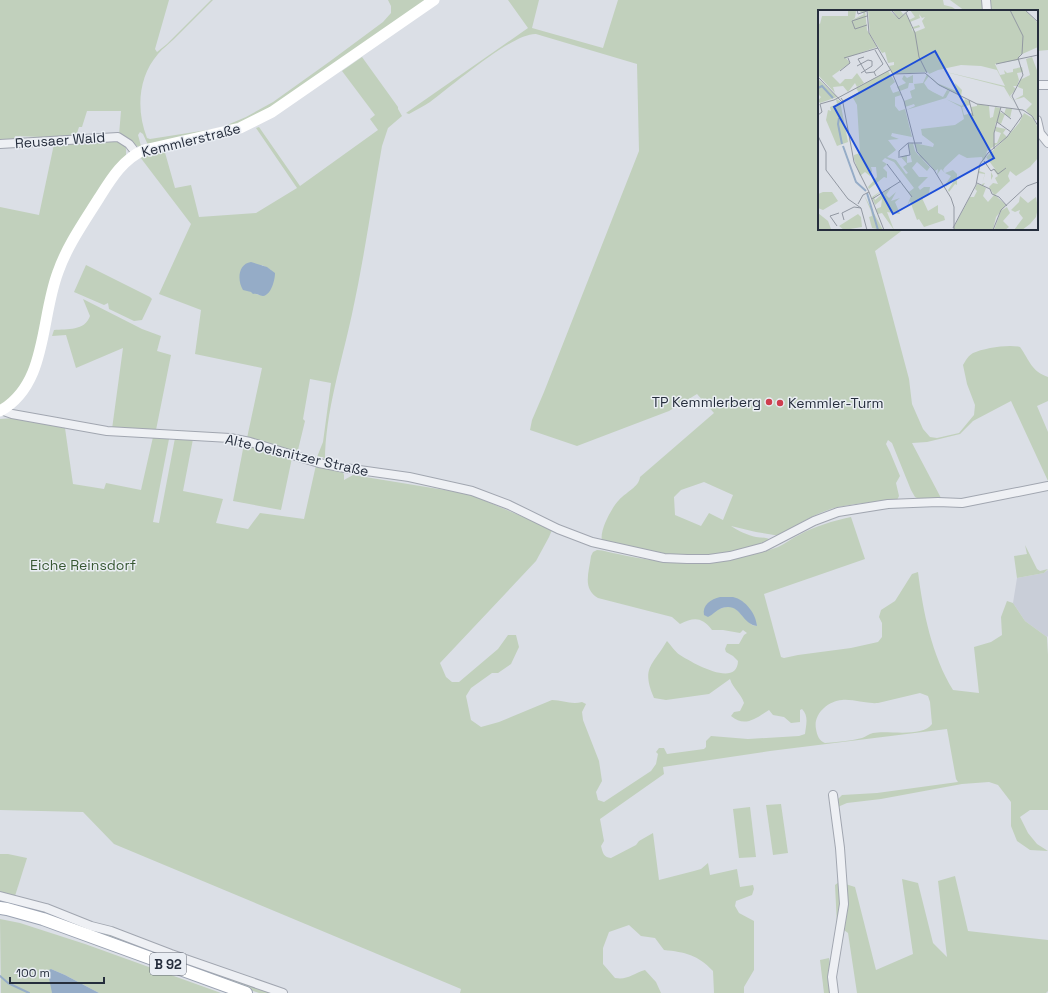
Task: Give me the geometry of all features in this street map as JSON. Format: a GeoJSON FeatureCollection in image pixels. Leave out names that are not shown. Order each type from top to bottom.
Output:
{"type":"FeatureCollection","features":[{"type":"Feature","properties":{"kind":"main road","name":"B 92"},"geometry":{"type":"LineString","coordinates":[[0,908],[91,931],[246,993]]}},
{"type":"Feature","properties":{"kind":"street","name":"Kemmlerstraße"},"geometry":{"type":"LineString","coordinates":[[1,411],[22,394],[33,374],[38,359],[52,289],[66,253],[108,183],[125,162],[136,153],[152,148],[222,134],[257,121],[323,78],[434,0]]}},
{"type":"Feature","properties":{"kind":"street"},"geometry":{"type":"LineString","coordinates":[[986,0],[987,10]]}},
{"type":"Feature","properties":{"kind":"street"},"geometry":{"type":"LineString","coordinates":[[1038,124],[1040,133],[1048,143]]}},
{"type":"Feature","properties":{"kind":"street","name":"Reusaer Wald"},"geometry":{"type":"LineString","coordinates":[[0,144],[77,140],[118,136],[129,144],[136,153]]}},
{"type":"Feature","properties":{"kind":"street","name":"Alte Oelsnitzer Straße"},"geometry":{"type":"LineString","coordinates":[[1,411],[107,432],[230,438],[250,442],[332,466],[428,481],[472,491],[503,502],[577,537],[617,548],[664,558],[709,559],[730,556],[764,547],[814,521],[838,512],[888,504],[938,502],[962,503],[1048,486]]}},
{"type":"Feature","properties":{"kind":"street"},"geometry":{"type":"LineString","coordinates":[[833,795],[840,847],[844,904],[832,977],[834,993]]}},
{"type":"Feature","properties":{"kind":"street"},"geometry":{"type":"LineString","coordinates":[[0,896],[46,908],[91,931],[111,931],[171,954],[283,993]]}},
{"type":"Feature","properties":{"kind":"shaded area"},"geometry":{"type":"Polygon","coordinates":[[[1048,570],[1047,637],[1025,621],[1013,603],[1017,578],[1044,573],[1048,570]]]}},
{"type":"Feature","properties":{"kind":"green space"},"geometry":{"type":"Polygon","coordinates":[[[0,0],[169,0],[155,49],[157,52],[211,0],[213,0],[160,52],[151,63],[146,73],[140,105],[143,127],[147,138],[150,139],[220,128],[246,117],[273,102],[383,22],[391,13],[391,6],[388,0],[430,0],[284,101],[238,126],[148,145],[143,134],[140,132],[138,135],[141,146],[139,147],[119,135],[121,111],[87,111],[82,127],[79,127],[77,133],[70,139],[47,140],[41,137],[15,136],[14,142],[0,143],[0,0]]]}},
{"type":"Feature","properties":{"kind":"green space"},"geometry":{"type":"Polygon","coordinates":[[[508,0],[539,0],[532,28],[603,48],[618,0],[943,0],[944,5],[956,10],[818,10],[818,230],[903,230],[875,251],[909,379],[912,404],[923,429],[930,437],[937,438],[959,433],[974,415],[975,405],[967,384],[963,365],[968,357],[973,353],[996,347],[1020,347],[1034,369],[1042,375],[1048,377],[1048,401],[1037,406],[1048,432],[1048,481],[1011,401],[973,421],[960,434],[927,442],[912,443],[941,498],[915,497],[892,443],[888,440],[886,444],[900,476],[896,483],[899,496],[897,500],[853,504],[831,509],[808,519],[780,536],[731,526],[746,534],[766,538],[772,541],[727,555],[667,556],[603,543],[602,533],[604,527],[609,514],[619,500],[635,487],[640,477],[714,413],[697,394],[669,411],[577,446],[530,430],[532,420],[639,151],[637,64],[536,34],[525,36],[512,42],[482,62],[430,102],[409,114],[406,113],[528,28],[508,0]],[[704,482],[681,490],[674,497],[675,515],[701,526],[709,513],[723,520],[733,495],[704,482]]]}},
{"type":"Feature","properties":{"kind":"green space"},"geometry":{"type":"Polygon","coordinates":[[[950,0],[982,0],[982,10],[964,10],[950,0]]]}},
{"type":"Feature","properties":{"kind":"green space"},"geometry":{"type":"Polygon","coordinates":[[[990,0],[1048,0],[1048,50],[1038,51],[1038,10],[991,10],[990,0]]]}},
{"type":"Feature","properties":{"kind":"green space"},"geometry":{"type":"Polygon","coordinates":[[[362,57],[398,107],[402,116],[388,128],[382,146],[356,293],[331,406],[325,461],[323,457],[317,457],[323,442],[331,383],[310,379],[303,419],[305,421],[297,454],[247,438],[262,368],[195,354],[201,310],[159,294],[191,224],[140,157],[164,149],[175,188],[191,185],[199,217],[256,213],[297,188],[256,128],[259,127],[300,186],[378,130],[370,119],[375,115],[342,71],[362,57]],[[262,265],[247,290],[259,295],[271,270],[262,265]]]}},
{"type":"Feature","properties":{"kind":"green space"},"geometry":{"type":"Polygon","coordinates":[[[116,140],[126,146],[126,155],[60,259],[26,384],[0,407],[0,207],[39,215],[54,144],[116,140]]]}},
{"type":"Feature","properties":{"kind":"green space"},"geometry":{"type":"Polygon","coordinates":[[[86,265],[150,297],[152,299],[142,320],[134,321],[109,309],[108,303],[104,305],[74,292],[86,265]]]}},
{"type":"Feature","properties":{"kind":"green space"},"geometry":{"type":"Polygon","coordinates":[[[83,299],[142,329],[161,336],[157,351],[171,355],[156,430],[112,429],[123,348],[76,368],[66,335],[52,336],[54,330],[80,327],[88,321],[90,316],[83,299]]]}},
{"type":"Feature","properties":{"kind":"green space","name":"Eiche Reinsdorf"},"geometry":{"type":"Polygon","coordinates":[[[14,418],[65,428],[73,484],[104,489],[106,483],[141,490],[153,437],[166,437],[169,439],[153,522],[159,523],[175,438],[193,439],[183,491],[223,499],[216,523],[248,529],[260,513],[304,519],[316,465],[342,470],[344,480],[353,475],[469,494],[552,530],[536,561],[440,663],[446,677],[452,682],[459,682],[498,649],[508,635],[516,635],[519,647],[511,664],[498,673],[492,673],[471,688],[466,696],[471,720],[481,727],[499,722],[552,700],[574,703],[582,702],[586,704],[582,712],[583,720],[599,761],[602,781],[596,792],[598,800],[604,802],[651,771],[656,764],[658,754],[656,752],[659,748],[664,748],[667,754],[704,749],[706,747],[706,741],[711,736],[748,739],[799,736],[805,734],[806,715],[802,709],[800,710],[800,722],[791,723],[784,717],[773,715],[769,710],[750,720],[736,720],[731,716],[734,712],[740,711],[744,703],[730,679],[709,694],[666,700],[654,698],[648,680],[648,673],[653,662],[667,641],[678,654],[694,663],[713,671],[730,673],[736,669],[738,661],[726,652],[725,649],[727,644],[739,644],[744,635],[747,633],[743,630],[740,633],[712,630],[705,623],[694,619],[680,624],[672,617],[598,598],[593,594],[588,585],[588,574],[593,552],[600,550],[632,557],[674,562],[716,562],[773,549],[811,529],[851,517],[865,559],[764,594],[781,657],[784,658],[851,648],[878,642],[882,637],[882,623],[879,617],[881,610],[895,601],[912,574],[918,572],[926,618],[934,648],[946,677],[953,690],[979,693],[974,647],[991,642],[1002,635],[1001,617],[1007,601],[1013,603],[1025,621],[1047,637],[1048,810],[1030,810],[1020,817],[1028,833],[1037,844],[1048,851],[1030,850],[1017,841],[1011,826],[1011,802],[998,785],[989,782],[962,784],[881,799],[847,803],[837,809],[836,801],[842,795],[877,793],[958,782],[956,779],[947,729],[770,751],[663,767],[664,774],[600,819],[604,841],[601,846],[603,853],[606,857],[611,858],[636,845],[639,841],[653,833],[659,880],[701,869],[708,863],[710,875],[737,869],[740,887],[753,885],[754,889],[752,895],[736,901],[735,906],[739,913],[754,921],[754,970],[744,987],[744,993],[714,993],[713,971],[702,961],[685,953],[664,950],[655,938],[641,936],[629,925],[609,932],[603,948],[603,964],[615,978],[627,977],[645,970],[656,982],[661,993],[460,993],[461,989],[114,844],[83,812],[0,810],[0,419],[14,418]],[[720,597],[719,609],[729,606],[734,607],[752,625],[757,626],[740,601],[720,597]],[[920,693],[878,703],[842,700],[832,703],[819,713],[816,723],[818,736],[821,741],[825,743],[862,738],[879,732],[904,733],[921,731],[932,724],[928,696],[920,693]]]}},
{"type":"Feature","properties":{"kind":"green space"},"geometry":{"type":"Polygon","coordinates":[[[244,444],[292,458],[281,510],[233,501],[244,444]]]}},
{"type":"Feature","properties":{"kind":"green space"},"geometry":{"type":"Polygon","coordinates":[[[1025,545],[1037,569],[1040,571],[1048,569],[1044,573],[1017,578],[1014,556],[1027,554],[1025,545]]]}},
{"type":"Feature","properties":{"kind":"green space"},"geometry":{"type":"Polygon","coordinates":[[[781,804],[788,853],[773,855],[766,805],[781,804]]]}},
{"type":"Feature","properties":{"kind":"green space"},"geometry":{"type":"Polygon","coordinates":[[[750,807],[756,857],[739,858],[733,809],[750,807]]]}},
{"type":"Feature","properties":{"kind":"green space"},"geometry":{"type":"Polygon","coordinates":[[[0,854],[27,858],[15,896],[0,893],[0,854]]]}},
{"type":"Feature","properties":{"kind":"green space"},"geometry":{"type":"Polygon","coordinates":[[[955,876],[968,931],[1048,940],[1048,991],[1046,993],[857,993],[848,933],[837,925],[835,885],[839,882],[855,887],[876,970],[913,954],[902,879],[918,883],[933,943],[947,957],[938,881],[955,876]]]}},
{"type":"Feature","properties":{"kind":"green space"},"geometry":{"type":"Polygon","coordinates":[[[0,919],[20,923],[85,944],[221,993],[99,993],[51,969],[52,993],[1,993],[0,919]]]}},
{"type":"Feature","properties":{"kind":"green space"},"geometry":{"type":"Polygon","coordinates":[[[102,932],[110,933],[280,993],[259,993],[98,935],[102,932]]]}},
{"type":"Feature","properties":{"kind":"green space"},"geometry":{"type":"Polygon","coordinates":[[[829,958],[834,993],[824,993],[820,960],[829,958]]]}},
{"type":"Feature","properties":{"kind":"water"},"geometry":{"type":"Polygon","coordinates":[[[251,262],[267,267],[275,273],[272,287],[266,295],[260,296],[253,294],[243,290],[241,286],[239,277],[241,269],[247,263],[251,262]]]}},
{"type":"Feature","properties":{"kind":"water"},"geometry":{"type":"Polygon","coordinates":[[[720,597],[733,597],[746,604],[755,617],[757,626],[747,622],[733,608],[722,608],[708,617],[704,615],[704,608],[706,605],[713,599],[720,597]]]}},
{"type":"Feature","properties":{"kind":"water"},"geometry":{"type":"Polygon","coordinates":[[[51,969],[99,993],[52,993],[48,973],[51,969]]]}},
{"type":"Feature","properties":{"kind":"waterway"},"geometry":{"type":"LineString","coordinates":[[0,976],[8,983],[29,993]]}},
{"type":"Feature","properties":{"kind":"place","name":"TP Kemmlerberg"},"geometry":{"type":"Point","coordinates":[769,402]}},
{"type":"Feature","properties":{"kind":"place","name":"Kemmler-Turm"},"geometry":{"type":"Point","coordinates":[780,403]}}]}
